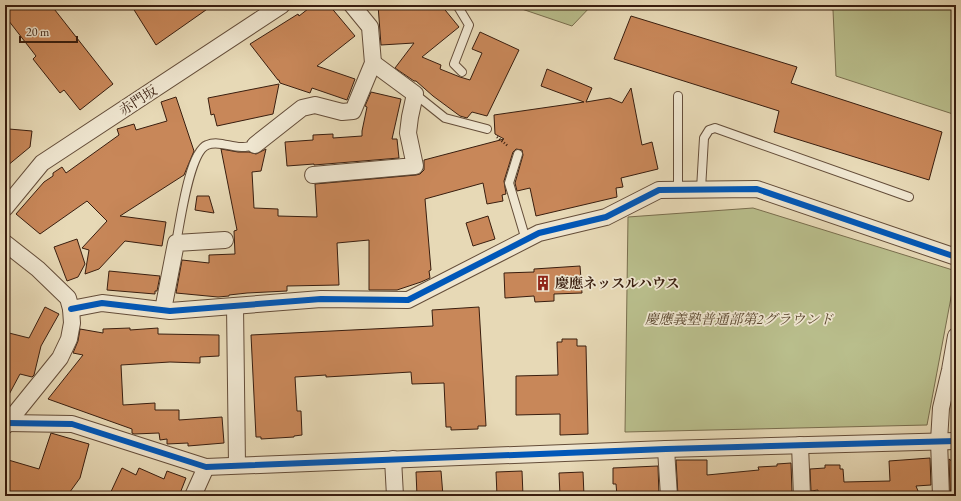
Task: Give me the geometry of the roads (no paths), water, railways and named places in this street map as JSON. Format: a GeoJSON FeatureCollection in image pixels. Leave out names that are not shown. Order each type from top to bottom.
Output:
{"type":"FeatureCollection","features":[{"type":"Feature","properties":{"kind":"street","name":"赤門坂"},"geometry":{"type":"LineString","coordinates":[[5,208],[42,162],[282,5]]}},
{"type":"Feature","properties":{"kind":"street"},"geometry":{"type":"LineString","coordinates":[[255,145],[302,108],[315,105],[342,112],[353,111],[373,63],[370,27],[352,5]]}},
{"type":"Feature","properties":{"kind":"street"},"geometry":{"type":"LineString","coordinates":[[313,175],[415,166],[408,133],[414,94],[373,63]]}},
{"type":"Feature","properties":{"kind":"street"},"geometry":{"type":"LineString","coordinates":[[72,309],[102,303],[170,311],[321,299],[408,300],[539,233],[606,217],[659,190],[757,189],[956,257]]}},
{"type":"Feature","properties":{"kind":"street"},"geometry":{"type":"LineString","coordinates":[[163,310],[176,243],[225,240]]}},
{"type":"Feature","properties":{"kind":"street"},"geometry":{"type":"LineString","coordinates":[[5,243],[38,269],[68,298],[72,309],[72,323],[69,340],[60,358],[6,424]]}},
{"type":"Feature","properties":{"kind":"street"},"geometry":{"type":"LineString","coordinates":[[235,306],[237,465]]}},
{"type":"Feature","properties":{"kind":"street"},"geometry":{"type":"LineString","coordinates":[[941,496],[939,441],[941,408],[956,336]]}},
{"type":"Feature","properties":{"kind":"street"},"geometry":{"type":"LineString","coordinates":[[6,424],[72,424],[206,467],[666,449],[956,441]]}},
{"type":"Feature","properties":{"kind":"street"},"geometry":{"type":"LineString","coordinates":[[800,445],[802,496]]}},
{"type":"Feature","properties":{"kind":"street"},"geometry":{"type":"LineString","coordinates":[[666,449],[668,496]]}},
{"type":"Feature","properties":{"kind":"street"},"geometry":{"type":"LineString","coordinates":[[393,459],[395,496]]}},
{"type":"Feature","properties":{"kind":"street"},"geometry":{"type":"LineString","coordinates":[[193,496],[206,467]]}},
{"type":"Feature","properties":{"kind":"lane"},"geometry":{"type":"LineString","coordinates":[[457,5],[470,25],[454,64],[462,72]]}},
{"type":"Feature","properties":{"kind":"lane"},"geometry":{"type":"LineString","coordinates":[[414,94],[445,118],[487,129]]}},
{"type":"Feature","properties":{"kind":"lane"},"geometry":{"type":"LineString","coordinates":[[678,96],[678,190]]}},
{"type":"Feature","properties":{"kind":"lane"},"geometry":{"type":"LineString","coordinates":[[701,189],[704,138],[709,130],[715,128],[909,197]]}},
{"type":"Feature","properties":{"kind":"lane"},"geometry":{"type":"LineString","coordinates":[[176,243],[190,172],[200,151],[206,145],[216,142],[243,148],[255,145]]}},
{"type":"Feature","properties":{"kind":"lane"},"geometry":{"type":"LineString","coordinates":[[518,154],[509,183],[526,240]]}},
{"type":"Feature","properties":{"kind":"place","name":"慶應ネッスルハウス"},"geometry":{"type":"Point","coordinates":[543,283]}},
{"type":"Feature","properties":{"kind":"park label","name":"慶應義塾普通部第2グラウンド"},"geometry":{"type":"Point","coordinates":[739,319]}}]}
